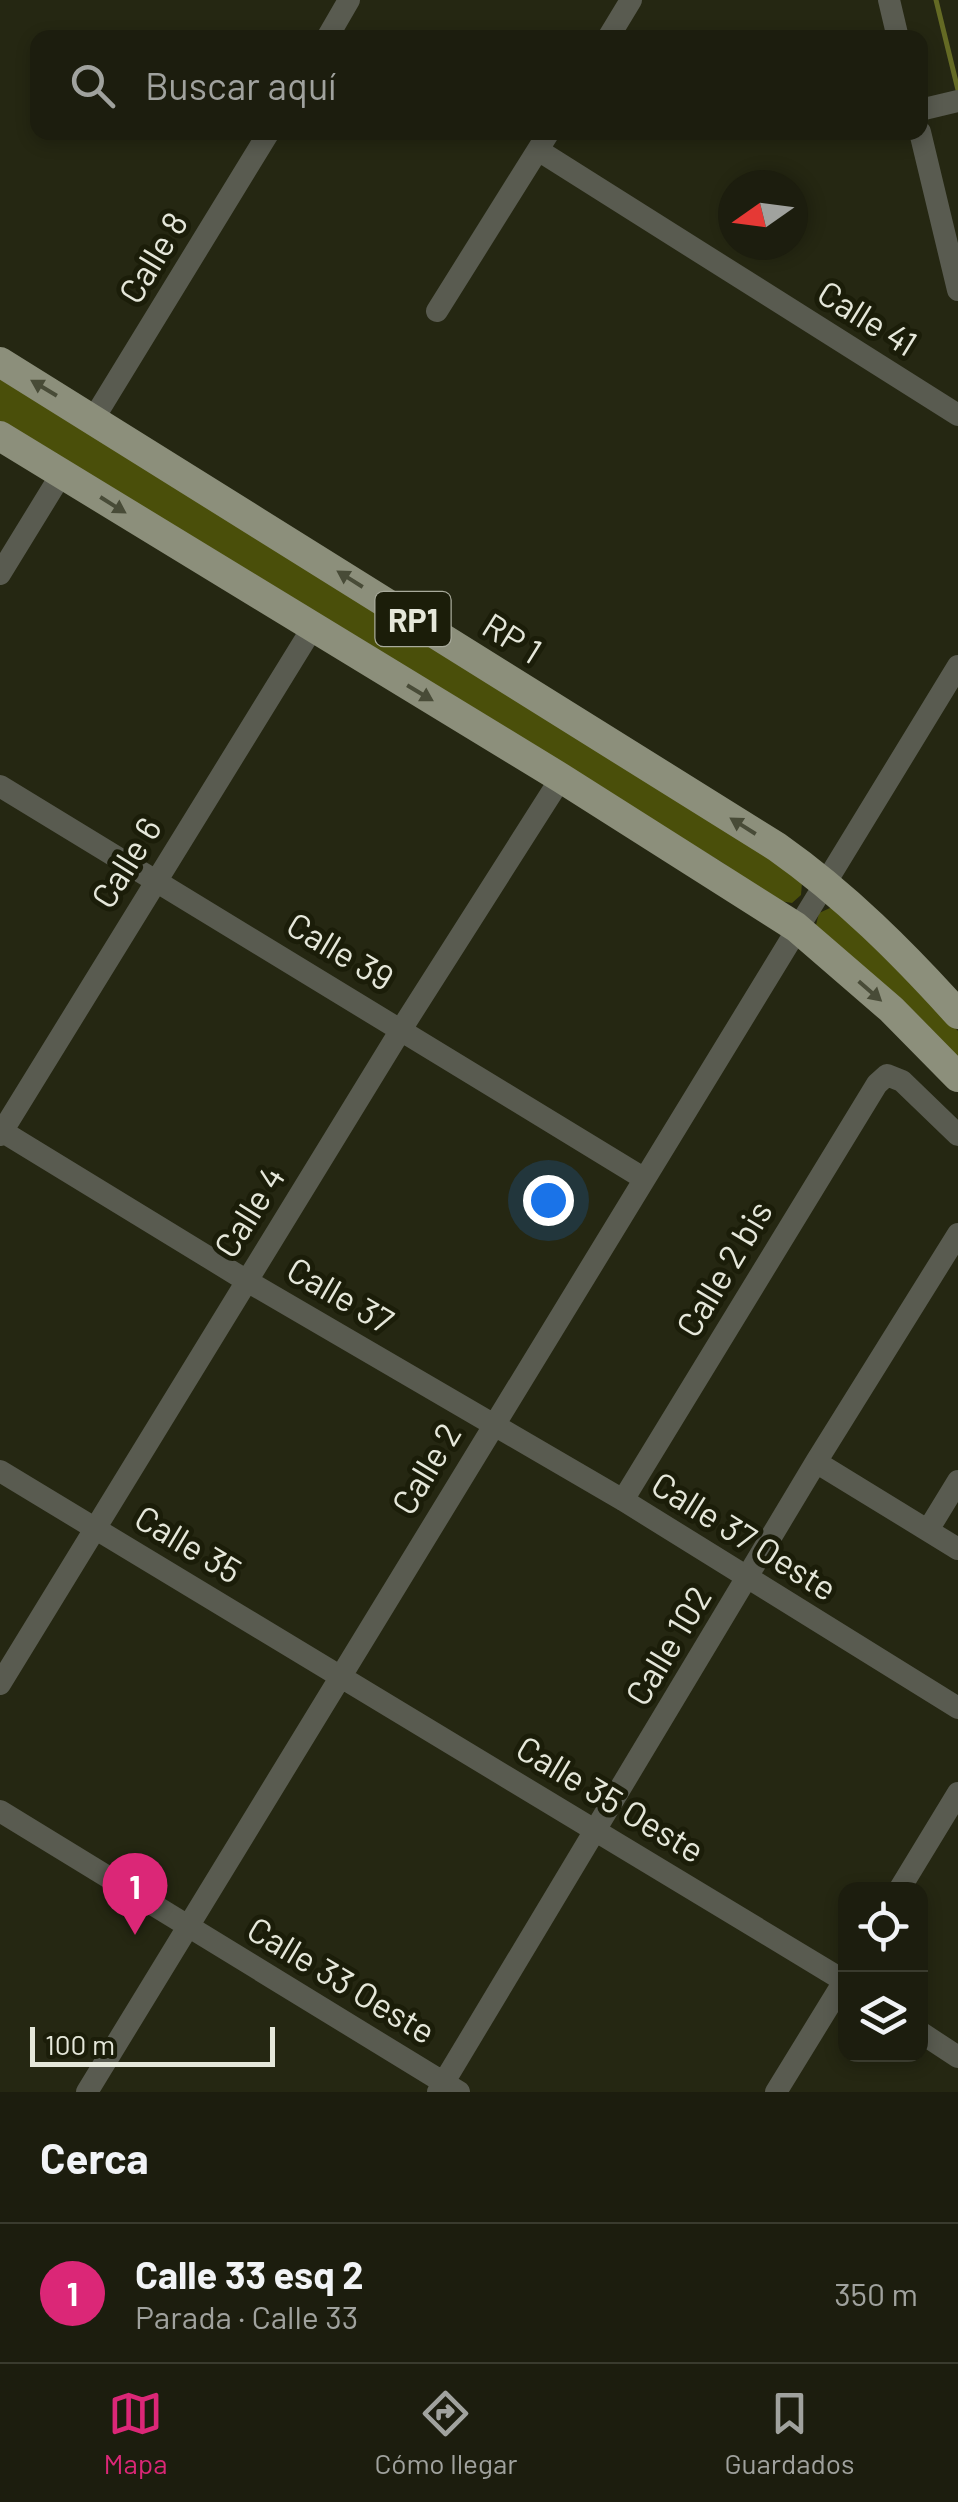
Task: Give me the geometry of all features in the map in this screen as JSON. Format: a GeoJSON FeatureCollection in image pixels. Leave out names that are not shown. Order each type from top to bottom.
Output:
{"type":"FeatureCollection","features":[{"type":"Feature","properties":{"kind":"main road","name":"RP 1"},"geometry":{"type":"LineString","coordinates":[[0,362],[777,848],[824,881],[899,951],[958,1014]]}},
{"type":"Feature","properties":{"kind":"main road","name":"RP1"},"geometry":{"type":"LineString","coordinates":[[0,436],[561,778],[796,928],[891,1009],[958,1077]]}},
{"type":"Feature","properties":{"kind":"street"},"geometry":{"type":"LineString","coordinates":[[331,30],[350,0]]}},
{"type":"Feature","properties":{"kind":"street"},"geometry":{"type":"LineString","coordinates":[[613,30],[631,0]]}},
{"type":"Feature","properties":{"kind":"street"},"geometry":{"type":"LineString","coordinates":[[889,0],[896,30]]}},
{"type":"Feature","properties":{"kind":"street"},"geometry":{"type":"LineString","coordinates":[[928,108],[955,102]]}},
{"type":"Feature","properties":{"kind":"street","name":"Calle 8"},"geometry":{"type":"LineString","coordinates":[[94,418],[263,140]]}},
{"type":"Feature","properties":{"kind":"street"},"geometry":{"type":"LineString","coordinates":[[922,140],[958,290]]}},
{"type":"Feature","properties":{"kind":"street"},"geometry":{"type":"LineString","coordinates":[[437,311],[543,141]]}},
{"type":"Feature","properties":{"kind":"street","name":"Calle 41"},"geometry":{"type":"LineString","coordinates":[[543,141],[958,415]]}},
{"type":"Feature","properties":{"kind":"street"},"geometry":{"type":"LineString","coordinates":[[0,574],[62,473]]}},
{"type":"Feature","properties":{"kind":"street","name":"Calle 6"},"geometry":{"type":"LineString","coordinates":[[1,1132],[313,627]]}},
{"type":"Feature","properties":{"kind":"street","name":"Calle 2"},"geometry":{"type":"LineString","coordinates":[[87,2092],[958,666]]}},
{"type":"Feature","properties":{"kind":"street","name":"Calle 4"},"geometry":{"type":"LineString","coordinates":[[0,1684],[8,1652],[97,1529],[402,1028],[561,778]]}},
{"type":"Feature","properties":{"kind":"street","name":"Calle 39"},"geometry":{"type":"LineString","coordinates":[[0,786],[643,1178]]}},
{"type":"Feature","properties":{"kind":"street","name":"Calle 2 bis"},"geometry":{"type":"LineString","coordinates":[[623,1500],[876,1084],[887,1075],[902,1081],[958,1135]]}},
{"type":"Feature","properties":{"kind":"street","name":"Calle 37"},"geometry":{"type":"LineString","coordinates":[[1,1132],[494,1424]]}},
{"type":"Feature","properties":{"kind":"street","name":"Calle 102"},"geometry":{"type":"LineString","coordinates":[[447,2089],[816,1462],[958,1234]]}},
{"type":"Feature","properties":{"kind":"street","name":"Calle 37 Oeste"},"geometry":{"type":"LineString","coordinates":[[494,1424],[958,1708]]}},
{"type":"Feature","properties":{"kind":"street"},"geometry":{"type":"LineString","coordinates":[[816,1462],[958,1549]]}},
{"type":"Feature","properties":{"kind":"street","name":"Calle 35"},"geometry":{"type":"LineString","coordinates":[[0,1471],[340,1675]]}},
{"type":"Feature","properties":{"kind":"street"},"geometry":{"type":"LineString","coordinates":[[928,1530],[958,1480]]}},
{"type":"Feature","properties":{"kind":"street","name":"Calle 35 Oeste"},"geometry":{"type":"LineString","coordinates":[[340,1675],[838,1976]]}},
{"type":"Feature","properties":{"kind":"street"},"geometry":{"type":"LineString","coordinates":[[904,1882],[958,1794]]}},
{"type":"Feature","properties":{"kind":"street","name":"Calle 33 Oeste"},"geometry":{"type":"LineString","coordinates":[[0,1812],[447,2089]]}},
{"type":"Feature","properties":{"kind":"street"},"geometry":{"type":"LineString","coordinates":[[776,2092],[838,1991]]}},
{"type":"Feature","properties":{"kind":"street"},"geometry":{"type":"LineString","coordinates":[[928,2037],[958,2057]]}},
{"type":"Feature","properties":{"kind":"green space"},"geometry":{"type":"Polygon","coordinates":[[[0,379],[796,873],[802,883],[801,895],[792,903],[774,900],[723,863],[0,427],[0,379]]]}},
{"type":"Feature","properties":{"kind":"green space"},"geometry":{"type":"Polygon","coordinates":[[[836,908],[906,973],[958,1031],[958,1067],[816,925],[819,913],[836,908]]]}},
{"type":"Feature","properties":{"kind":"waterway"},"geometry":{"type":"LineString","coordinates":[[936,0],[958,90]]}},
{"type":"Feature","properties":{"kind":"place","name":"Calle 33 esq 2"},"geometry":{"type":"Point","coordinates":[135,1935]}}]}
